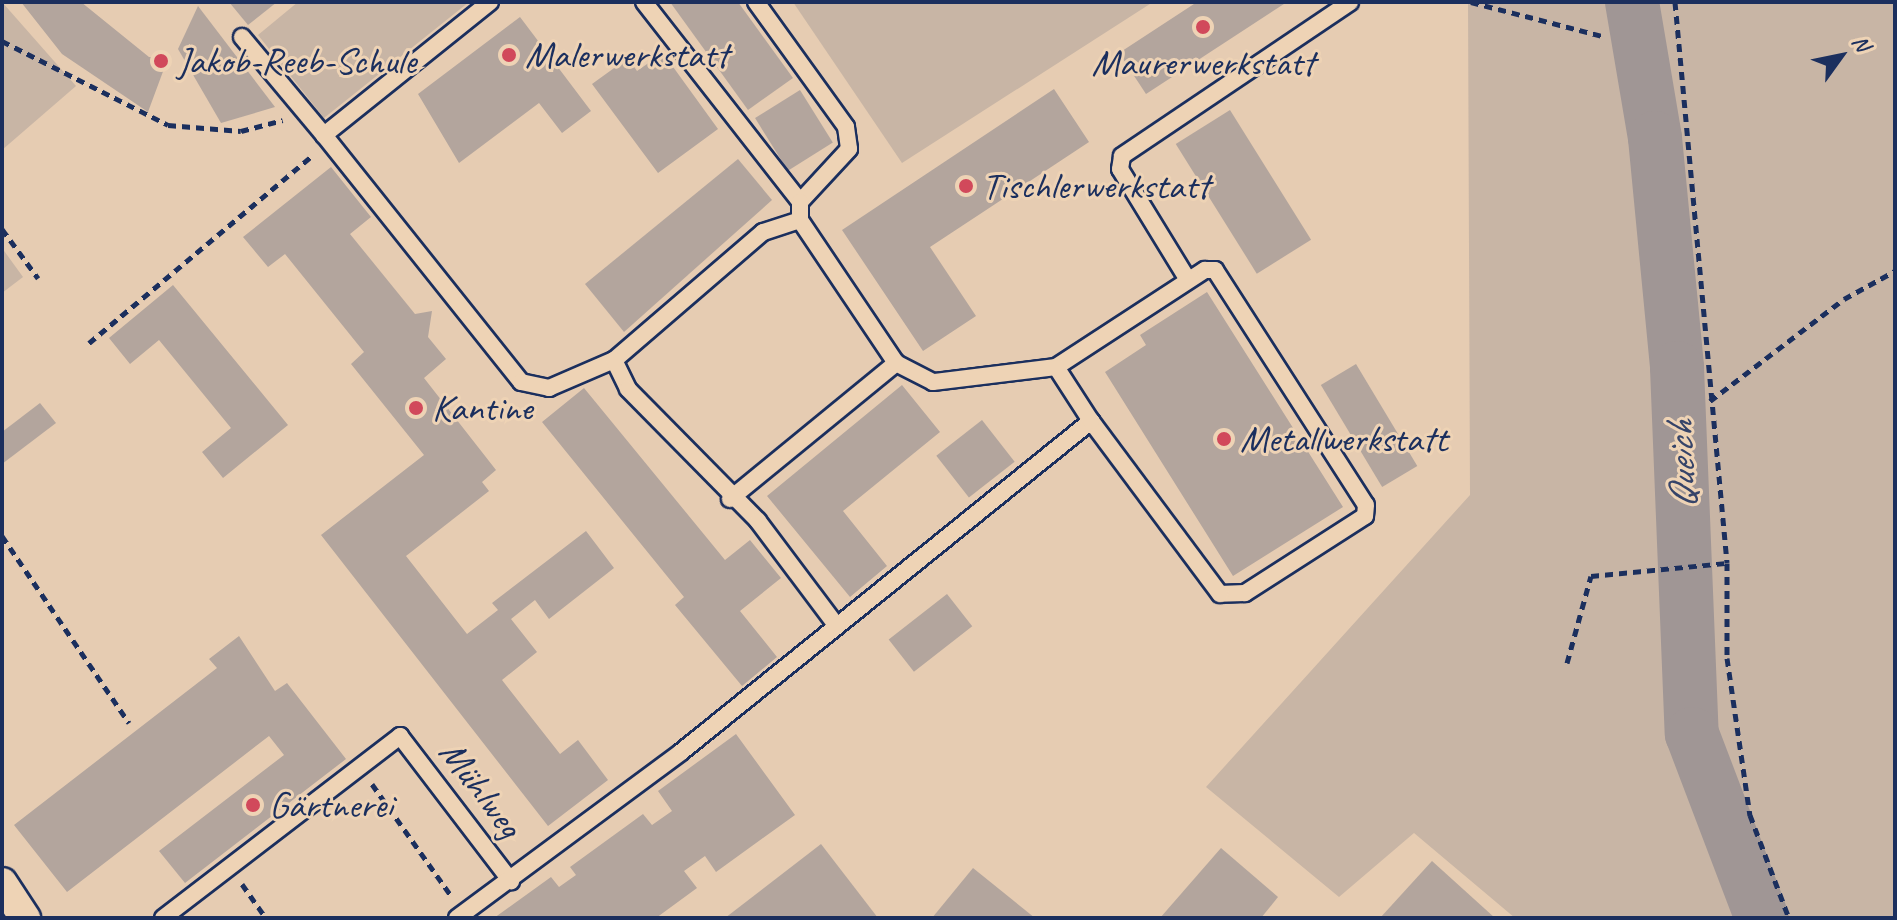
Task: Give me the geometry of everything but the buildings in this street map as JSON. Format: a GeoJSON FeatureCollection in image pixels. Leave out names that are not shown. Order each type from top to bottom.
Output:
{"type":"FeatureCollection","features":[{"type":"Feature","properties":{"kind":"street"},"geometry":{"type":"LineString","coordinates":[[2,883],[25,918]]}},
{"type":"Feature","properties":{"kind":"lane"},"geometry":{"type":"LineString","coordinates":[[327,138],[490,2]]}},
{"type":"Feature","properties":{"kind":"lane"},"geometry":{"type":"LineString","coordinates":[[644,2],[800,202],[800,220],[896,363],[933,382],[1056,367],[1188,280],[1215,270],[1230,284],[1366,505],[1365,516],[1245,593],[1220,594],[1091,421],[1056,367]]}},
{"type":"Feature","properties":{"kind":"lane"},"geometry":{"type":"LineString","coordinates":[[756,2],[846,127],[849,149],[800,202]]}},
{"type":"Feature","properties":{"kind":"lane"},"geometry":{"type":"LineString","coordinates":[[1188,280],[1120,169],[1122,156],[1350,2]]}},
{"type":"Feature","properties":{"kind":"lane"},"geometry":{"type":"LineString","coordinates":[[242,37],[327,138],[521,382],[549,388],[614,360],[763,232],[800,220]]}},
{"type":"Feature","properties":{"kind":"lane"},"geometry":{"type":"LineString","coordinates":[[614,360],[628,389],[730,499],[758,521],[836,625]]}},
{"type":"Feature","properties":{"kind":"lane"},"geometry":{"type":"LineString","coordinates":[[730,499],[896,363]]}},
{"type":"Feature","properties":{"kind":"lane"},"geometry":{"type":"LineString","coordinates":[[460,916],[681,752],[1091,421]]}},
{"type":"Feature","properties":{"kind":"lane","name":"Mühlweg"},"geometry":{"type":"LineString","coordinates":[[360,767],[400,736],[511,881]]}},
{"type":"Feature","properties":{"kind":"lane"},"geometry":{"type":"LineString","coordinates":[[163,918],[360,767]]}},
{"type":"Feature","properties":{"kind":"path"},"geometry":{"type":"LineString","coordinates":[[1471,2],[1602,36]]}},
{"type":"Feature","properties":{"kind":"path"},"geometry":{"type":"LineString","coordinates":[[1675,2],[1727,563],[1727,658],[1750,815],[1789,918]]}},
{"type":"Feature","properties":{"kind":"path"},"geometry":{"type":"LineString","coordinates":[[2,41],[168,125],[241,131],[306,113]]}},
{"type":"Feature","properties":{"kind":"path"},"geometry":{"type":"LineString","coordinates":[[89,343],[327,138]]}},
{"type":"Feature","properties":{"kind":"path"},"geometry":{"type":"LineString","coordinates":[[2,229],[38,278]]}},
{"type":"Feature","properties":{"kind":"path"},"geometry":{"type":"LineString","coordinates":[[1710,401],[1844,299],[1895,271]]}},
{"type":"Feature","properties":{"kind":"path"},"geometry":{"type":"LineString","coordinates":[[2,536],[129,723]]}},
{"type":"Feature","properties":{"kind":"path"},"geometry":{"type":"LineString","coordinates":[[1567,663],[1591,576],[1727,563]]}},
{"type":"Feature","properties":{"kind":"path"},"geometry":{"type":"LineString","coordinates":[[360,767],[460,916]]}},
{"type":"Feature","properties":{"kind":"path"},"geometry":{"type":"LineString","coordinates":[[230,867],[266,918]]}},
{"type":"Feature","properties":{"kind":"shaded area"},"geometry":{"type":"Polygon","coordinates":[[[2,2],[76,86],[2,150],[2,2]]]}},
{"type":"Feature","properties":{"kind":"shaded area"},"geometry":{"type":"Polygon","coordinates":[[[298,2],[469,2],[324,118],[258,35],[298,2]]]}},
{"type":"Feature","properties":{"kind":"shaded area"},"geometry":{"type":"Polygon","coordinates":[[[793,2],[1153,2],[902,163],[793,2]]]}},
{"type":"Feature","properties":{"kind":"shaded area"},"geometry":{"type":"Polygon","coordinates":[[[1468,2],[1895,2],[1895,918],[1515,918],[1414,833],[1339,897],[1206,787],[1470,495],[1468,2]]]}},
{"type":"Feature","properties":{"kind":"shaded area"},"geometry":{"type":"Polygon","coordinates":[[[2,248],[23,277],[2,293],[2,248]]]}},
{"type":"Feature","properties":{"kind":"waterway","name":"Queich"},"geometry":{"type":"LineString","coordinates":[[1632,2],[1655,138],[1677,368],[1692,734],[1762,918]]}},
{"type":"Feature","properties":{"kind":"place","name":"Maurerwerkstatt"},"geometry":{"type":"Point","coordinates":[1203,27]}},
{"type":"Feature","properties":{"kind":"place","name":"Malerwerkstatt"},"geometry":{"type":"Point","coordinates":[509,55]}},
{"type":"Feature","properties":{"kind":"place","name":"Jakob-Reeb-Schule"},"geometry":{"type":"Point","coordinates":[161,61]}},
{"type":"Feature","properties":{"kind":"place","name":"Tischlerwerkstatt"},"geometry":{"type":"Point","coordinates":[966,186]}},
{"type":"Feature","properties":{"kind":"place","name":"Kantine"},"geometry":{"type":"Point","coordinates":[416,408]}},
{"type":"Feature","properties":{"kind":"place","name":"Metallwerkstatt"},"geometry":{"type":"Point","coordinates":[1224,439]}},
{"type":"Feature","properties":{"kind":"place","name":"Gärtnerei"},"geometry":{"type":"Point","coordinates":[253,805]}}]}
